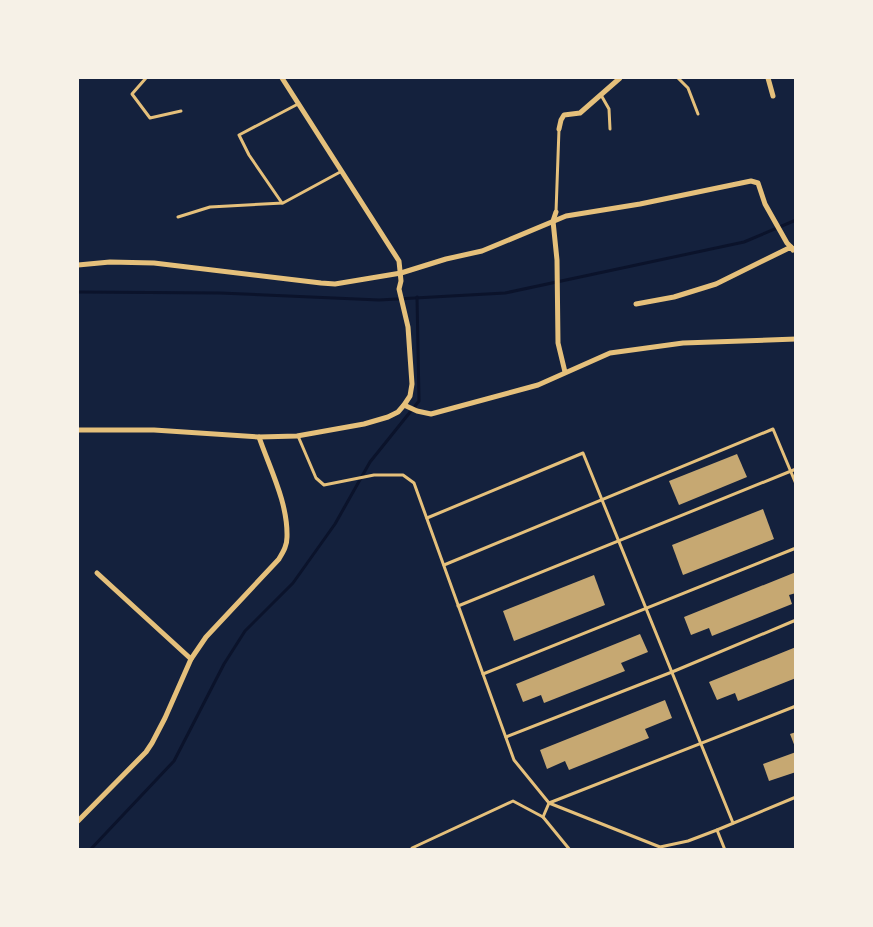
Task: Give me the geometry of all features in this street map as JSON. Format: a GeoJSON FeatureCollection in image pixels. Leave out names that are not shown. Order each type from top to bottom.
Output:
{"type":"FeatureCollection","features":[{"type":"Feature","properties":{"kind":"street"},"geometry":{"type":"LineString","coordinates":[[78,430],[154,430],[259,437],[297,436],[364,424],[388,417],[398,412],[410,396],[412,384],[408,327],[399,289],[401,273],[399,261],[282,78]]}},
{"type":"Feature","properties":{"kind":"street"},"geometry":{"type":"LineString","coordinates":[[559,129],[564,116],[580,113],[620,78]]}},
{"type":"Feature","properties":{"kind":"street"},"geometry":{"type":"LineString","coordinates":[[768,78],[773,96]]}},
{"type":"Feature","properties":{"kind":"street"},"geometry":{"type":"LineString","coordinates":[[78,265],[110,262],[154,263],[335,284],[401,273],[446,259],[482,251],[566,216],[751,181],[758,183],[765,204],[791,246],[716,284],[674,297],[636,304]]}},
{"type":"Feature","properties":{"kind":"street"},"geometry":{"type":"LineString","coordinates":[[556,212],[553,221],[557,260],[558,342],[565,372]]}},
{"type":"Feature","properties":{"kind":"street"},"geometry":{"type":"LineString","coordinates":[[404,405],[417,411],[431,414],[538,385],[610,353],[641,347],[712,341],[796,340]]}},
{"type":"Feature","properties":{"kind":"street"},"geometry":{"type":"LineString","coordinates":[[78,821],[146,752],[165,718],[191,659],[206,637],[279,559],[285,549],[287,538],[283,504],[259,437]]}},
{"type":"Feature","properties":{"kind":"street"},"geometry":{"type":"LineString","coordinates":[[97,573],[191,659]]}},
{"type":"Feature","properties":{"kind":"lane"},"geometry":{"type":"LineString","coordinates":[[146,78],[132,94],[150,118],[181,111]]}},
{"type":"Feature","properties":{"kind":"lane"},"geometry":{"type":"LineString","coordinates":[[678,78],[688,88],[698,114]]}},
{"type":"Feature","properties":{"kind":"lane"},"geometry":{"type":"LineString","coordinates":[[601,95],[609,109],[610,128]]}},
{"type":"Feature","properties":{"kind":"lane"},"geometry":{"type":"LineString","coordinates":[[283,203],[250,155],[239,135],[298,104]]}},
{"type":"Feature","properties":{"kind":"lane"},"geometry":{"type":"LineString","coordinates":[[556,212],[559,129]]}},
{"type":"Feature","properties":{"kind":"lane"},"geometry":{"type":"LineString","coordinates":[[178,217],[210,207],[283,203],[342,171]]}},
{"type":"Feature","properties":{"kind":"lane"},"geometry":{"type":"LineString","coordinates":[[444,565],[773,430],[796,484]]}},
{"type":"Feature","properties":{"kind":"lane"},"geometry":{"type":"LineString","coordinates":[[297,436],[316,478],[324,485],[374,475],[403,474],[414,483],[514,760],[549,804],[660,847],[688,841],[796,797]]}},
{"type":"Feature","properties":{"kind":"lane"},"geometry":{"type":"LineString","coordinates":[[427,518],[583,453],[733,823]]}},
{"type":"Feature","properties":{"kind":"lane"},"geometry":{"type":"LineString","coordinates":[[458,606],[796,469]]}},
{"type":"Feature","properties":{"kind":"lane"},"geometry":{"type":"LineString","coordinates":[[483,674],[796,548]]}},
{"type":"Feature","properties":{"kind":"lane"},"geometry":{"type":"LineString","coordinates":[[506,737],[672,672],[796,620]]}},
{"type":"Feature","properties":{"kind":"lane"},"geometry":{"type":"LineString","coordinates":[[543,818],[549,804],[796,706]]}},
{"type":"Feature","properties":{"kind":"lane"},"geometry":{"type":"LineString","coordinates":[[412,850],[412,848],[513,801],[543,818],[570,850]]}},
{"type":"Feature","properties":{"kind":"lane"},"geometry":{"type":"LineString","coordinates":[[717,830],[725,850]]}},
{"type":"Feature","properties":{"kind":"building"},"geometry":{"type":"Polygon","coordinates":[[[737,454],[747,477],[679,505],[669,481],[737,454]]]}},
{"type":"Feature","properties":{"kind":"building"},"geometry":{"type":"Polygon","coordinates":[[[763,509],[774,539],[683,575],[672,545],[763,509]]]}},
{"type":"Feature","properties":{"kind":"building"},"geometry":{"type":"Polygon","coordinates":[[[796,572],[796,593],[789,595],[792,604],[712,636],[709,628],[691,635],[684,617],[796,572]]]}},
{"type":"Feature","properties":{"kind":"building"},"geometry":{"type":"Polygon","coordinates":[[[594,575],[605,605],[514,641],[503,611],[594,575]]]}},
{"type":"Feature","properties":{"kind":"building"},"geometry":{"type":"Polygon","coordinates":[[[640,634],[648,652],[621,663],[625,671],[544,703],[541,695],[523,702],[516,684],[640,634]]]}},
{"type":"Feature","properties":{"kind":"building"},"geometry":{"type":"Polygon","coordinates":[[[796,647],[796,678],[738,701],[735,693],[717,700],[709,682],[796,647]]]}},
{"type":"Feature","properties":{"kind":"building"},"geometry":{"type":"Polygon","coordinates":[[[665,700],[672,718],[645,729],[649,738],[569,770],[565,761],[547,769],[540,750],[665,700]]]}},
{"type":"Feature","properties":{"kind":"building"},"geometry":{"type":"Polygon","coordinates":[[[796,732],[796,747],[795,747],[790,734],[796,732]]]}},
{"type":"Feature","properties":{"kind":"building"},"geometry":{"type":"Polygon","coordinates":[[[796,752],[796,772],[769,781],[763,764],[796,752]]]}},
{"type":"Feature","properties":{"kind":"waterway"},"geometry":{"type":"LineString","coordinates":[[78,292],[220,293],[379,300],[505,293],[744,242],[796,220]]}},
{"type":"Feature","properties":{"kind":"waterway"},"geometry":{"type":"LineString","coordinates":[[90,850],[174,761],[224,664],[245,631],[293,583],[335,524],[370,462],[419,401],[417,297]]}}]}
